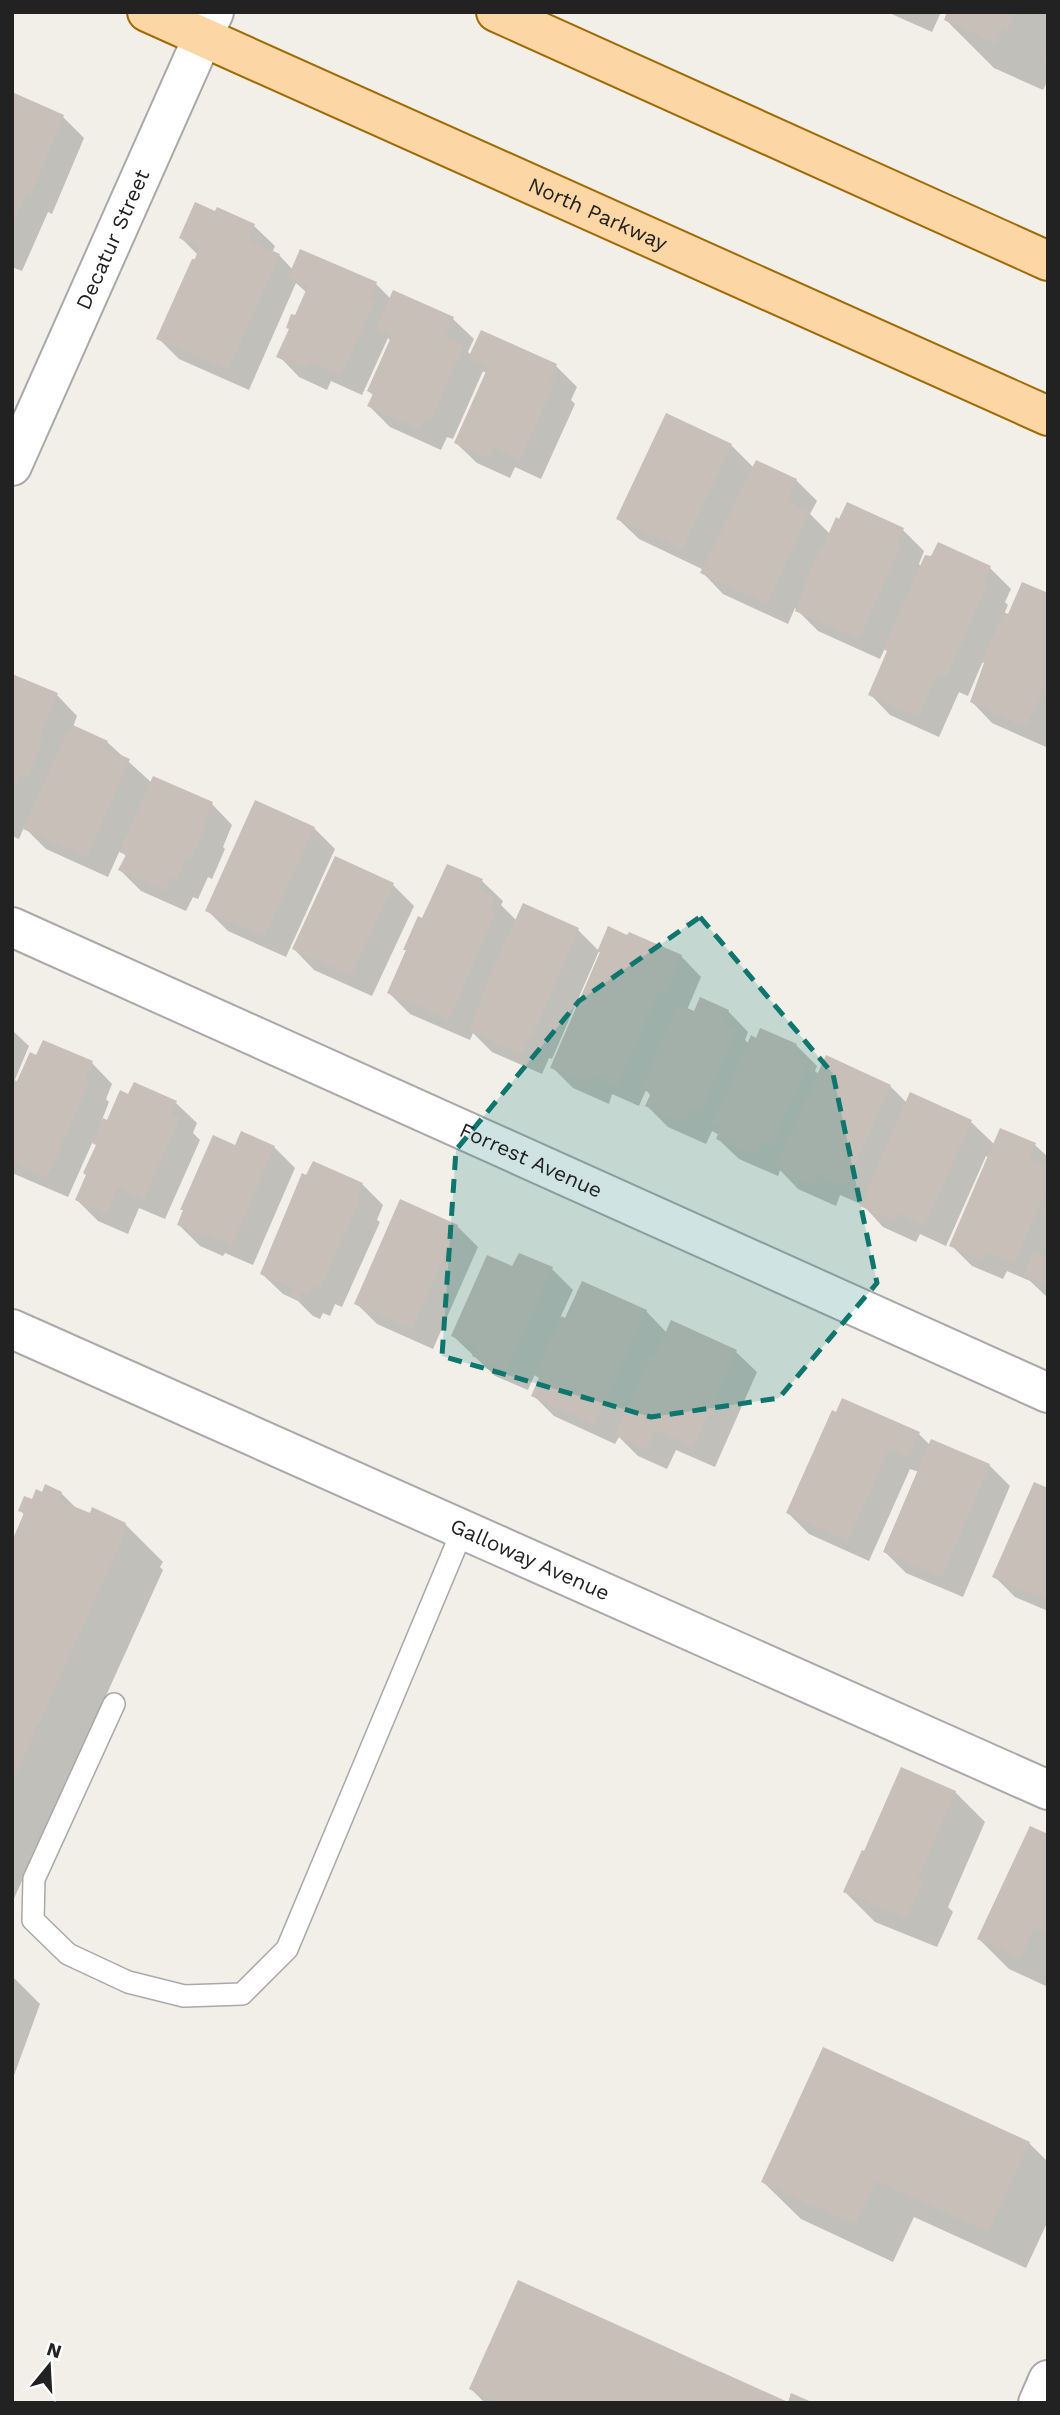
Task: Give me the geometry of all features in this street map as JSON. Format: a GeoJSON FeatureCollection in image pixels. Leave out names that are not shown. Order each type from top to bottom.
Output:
{"type":"FeatureCollection","features":[{"type":"Feature","properties":{"kind":"main road","name":"North Parkway"},"geometry":{"type":"LineString","coordinates":[[147,12],[208,24],[1048,416]]}},
{"type":"Feature","properties":{"kind":"main road"},"geometry":{"type":"LineString","coordinates":[[496,12],[1048,261]]}},
{"type":"Feature","properties":{"kind":"street","name":"Decatur Street"},"geometry":{"type":"LineString","coordinates":[[12,466],[208,24]]}},
{"type":"Feature","properties":{"kind":"street","name":"Forrest Avenue"},"geometry":{"type":"LineString","coordinates":[[12,927],[1048,1393]]}},
{"type":"Feature","properties":{"kind":"street","name":"Galloway Avenue"},"geometry":{"type":"LineString","coordinates":[[12,1329],[1048,1790]]}},
{"type":"Feature","properties":{"kind":"street"},"geometry":{"type":"LineString","coordinates":[[1038,2403],[1048,2380]]}},
{"type":"Feature","properties":{"kind":"lane"},"geometry":{"type":"LineString","coordinates":[[114,1704],[34,1879],[33,1920],[68,1954],[128,1982],[184,1996],[242,1994],[287,1949],[463,1530]]}},
{"type":"Feature","properties":{"kind":"highlighted area"},"geometry":{"type":"Polygon","coordinates":[[[700,917],[833,1074],[877,1283],[779,1398],[651,1417],[442,1356],[456,1150],[579,1001],[700,917]]]}},
{"type":"Feature","properties":{"kind":"building"},"geometry":{"type":"Polygon","coordinates":[[[947,12],[1016,12],[1008,29],[1003,27],[996,44],[944,20],[947,12]]]}},
{"type":"Feature","properties":{"kind":"building"},"geometry":{"type":"Polygon","coordinates":[[[1048,48],[1048,65],[1041,63],[1048,48]]]}},
{"type":"Feature","properties":{"kind":"building"},"geometry":{"type":"Polygon","coordinates":[[[12,92],[64,115],[31,194],[27,192],[12,226],[12,92]]]}},
{"type":"Feature","properties":{"kind":"building"},"geometry":{"type":"Polygon","coordinates":[[[195,202],[215,211],[217,207],[255,224],[248,240],[280,254],[228,370],[156,339],[199,248],[179,238],[195,202]]]}},
{"type":"Feature","properties":{"kind":"building"},"geometry":{"type":"Polygon","coordinates":[[[300,249],[377,282],[370,298],[375,301],[341,375],[310,362],[306,370],[276,357],[289,329],[286,328],[291,314],[295,315],[308,286],[288,277],[300,249]]]}},
{"type":"Feature","properties":{"kind":"building"},"geometry":{"type":"Polygon","coordinates":[[[393,290],[454,317],[445,337],[464,345],[431,420],[426,417],[420,430],[367,406],[373,394],[367,391],[392,335],[376,329],[393,290]]]}},
{"type":"Feature","properties":{"kind":"building"},"geometry":{"type":"Polygon","coordinates":[[[481,330],[557,364],[550,379],[555,382],[520,460],[494,447],[489,459],[454,443],[488,367],[468,358],[481,330]]]}},
{"type":"Feature","properties":{"kind":"building"},"geometry":{"type":"Polygon","coordinates":[[[666,413],[732,444],[682,549],[616,519],[666,413]]]}},
{"type":"Feature","properties":{"kind":"building"},"geometry":{"type":"Polygon","coordinates":[[[756,460],[797,479],[787,501],[810,511],[767,604],[700,573],[756,460]]]}},
{"type":"Feature","properties":{"kind":"building"},"geometry":{"type":"Polygon","coordinates":[[[847,502],[904,528],[898,543],[901,545],[859,639],[795,611],[819,549],[821,551],[836,517],[839,519],[847,502]]]}},
{"type":"Feature","properties":{"kind":"building"},"geometry":{"type":"Polygon","coordinates":[[[938,542],[991,566],[984,581],[988,583],[947,676],[938,673],[918,717],[868,695],[887,651],[883,649],[925,555],[931,556],[938,542]]]}},
{"type":"Feature","properties":{"kind":"building"},"geometry":{"type":"Polygon","coordinates":[[[1022,582],[1048,593],[1048,683],[1025,727],[970,702],[984,663],[981,662],[1004,612],[1008,614],[1022,582]]]}},
{"type":"Feature","properties":{"kind":"building"},"geometry":{"type":"Polygon","coordinates":[[[12,674],[58,693],[39,738],[43,741],[27,778],[20,775],[12,795],[12,674]]]}},
{"type":"Feature","properties":{"kind":"building"},"geometry":{"type":"Polygon","coordinates":[[[73,725],[108,741],[105,748],[130,759],[87,857],[23,829],[67,732],[69,733],[73,725]]]}},
{"type":"Feature","properties":{"kind":"building"},"geometry":{"type":"Polygon","coordinates":[[[153,776],[213,802],[191,859],[187,857],[177,880],[172,877],[165,891],[118,870],[126,855],[119,852],[153,776]]]}},
{"type":"Feature","properties":{"kind":"building"},"geometry":{"type":"Polygon","coordinates":[[[255,800],[315,827],[264,937],[205,911],[255,800]]]}},
{"type":"Feature","properties":{"kind":"building"},"geometry":{"type":"Polygon","coordinates":[[[335,856],[394,883],[351,976],[292,949],[335,856]]]}},
{"type":"Feature","properties":{"kind":"building"},"geometry":{"type":"Polygon","coordinates":[[[447,864],[483,879],[479,889],[495,897],[490,908],[496,912],[449,1020],[387,993],[418,916],[422,918],[447,864]]]}},
{"type":"Feature","properties":{"kind":"building"},"geometry":{"type":"Polygon","coordinates":[[[523,903],[579,928],[531,1039],[528,1038],[521,1054],[469,1031],[491,973],[523,903]]]}},
{"type":"Feature","properties":{"kind":"building"},"geometry":{"type":"Polygon","coordinates":[[[608,926],[682,955],[665,994],[659,991],[618,1086],[591,1075],[588,1084],[550,1068],[600,952],[597,952],[608,926]]]}},
{"type":"Feature","properties":{"kind":"building"},"geometry":{"type":"Polygon","coordinates":[[[700,997],[729,1010],[723,1024],[737,1030],[700,1116],[691,1111],[685,1124],[645,1106],[651,1093],[641,1089],[678,1004],[694,1011],[700,997]]]}},
{"type":"Feature","properties":{"kind":"building"},"geometry":{"type":"Polygon","coordinates":[[[760,1028],[797,1044],[793,1054],[809,1062],[771,1149],[762,1144],[757,1156],[716,1139],[721,1126],[713,1122],[751,1035],[756,1038],[760,1028]]]}},
{"type":"Feature","properties":{"kind":"building"},"geometry":{"type":"Polygon","coordinates":[[[43,1040],[93,1061],[85,1078],[90,1080],[47,1178],[12,1162],[12,1084],[14,1080],[17,1081],[30,1052],[36,1055],[43,1040]]]}},
{"type":"Feature","properties":{"kind":"building"},"geometry":{"type":"Polygon","coordinates":[[[826,1055],[891,1085],[845,1187],[819,1176],[815,1186],[775,1168],[826,1055]]]}},
{"type":"Feature","properties":{"kind":"building"},"geometry":{"type":"Polygon","coordinates":[[[134,1082],[177,1101],[171,1113],[180,1118],[144,1199],[118,1188],[107,1214],[75,1200],[86,1175],[83,1173],[96,1145],[92,1143],[103,1118],[107,1120],[120,1090],[128,1094],[134,1082]]]}},
{"type":"Feature","properties":{"kind":"building"},"geometry":{"type":"Polygon","coordinates":[[[910,1092],[972,1120],[925,1226],[899,1214],[895,1222],[860,1206],[910,1092]]]}},
{"type":"Feature","properties":{"kind":"building"},"geometry":{"type":"Polygon","coordinates":[[[1000,1128],[1036,1143],[1030,1158],[1048,1166],[1048,1185],[1014,1264],[986,1252],[983,1260],[949,1246],[1000,1128]]]}},
{"type":"Feature","properties":{"kind":"building"},"geometry":{"type":"Polygon","coordinates":[[[241,1131],[275,1146],[232,1245],[177,1225],[183,1210],[180,1210],[213,1135],[235,1145],[241,1131]]]}},
{"type":"Feature","properties":{"kind":"building"},"geometry":{"type":"Polygon","coordinates":[[[313,1161],[363,1183],[357,1198],[360,1200],[321,1287],[314,1284],[309,1296],[302,1293],[299,1300],[290,1296],[294,1289],[260,1274],[302,1173],[306,1175],[313,1161]]]}},
{"type":"Feature","properties":{"kind":"building"},"geometry":{"type":"Polygon","coordinates":[[[400,1199],[458,1225],[412,1329],[354,1304],[400,1199]]]}},
{"type":"Feature","properties":{"kind":"building"},"geometry":{"type":"Polygon","coordinates":[[[1034,1251],[1048,1257],[1048,1287],[1023,1276],[1034,1251]]]}},
{"type":"Feature","properties":{"kind":"building"},"geometry":{"type":"Polygon","coordinates":[[[519,1253],[553,1267],[507,1371],[472,1356],[476,1347],[451,1336],[487,1255],[512,1266],[519,1253]]]}},
{"type":"Feature","properties":{"kind":"building"},"geometry":{"type":"Polygon","coordinates":[[[582,1281],[647,1310],[594,1425],[531,1396],[539,1378],[534,1375],[561,1316],[565,1318],[582,1281]]]}},
{"type":"Feature","properties":{"kind":"building"},"geometry":{"type":"Polygon","coordinates":[[[671,1320],[737,1350],[693,1447],[655,1430],[646,1450],[615,1435],[650,1356],[654,1358],[671,1320]]]}},
{"type":"Feature","properties":{"kind":"building"},"geometry":{"type":"Polygon","coordinates":[[[842,1398],[920,1432],[909,1458],[889,1449],[848,1541],[786,1513],[832,1410],[836,1412],[842,1398]]]}},
{"type":"Feature","properties":{"kind":"building"},"geometry":{"type":"Polygon","coordinates":[[[931,1439],[990,1464],[942,1577],[883,1552],[931,1439]]]}},
{"type":"Feature","properties":{"kind":"building"},"geometry":{"type":"Polygon","coordinates":[[[1034,1482],[1048,1488],[1048,1601],[992,1577],[1034,1482]]]}},
{"type":"Feature","properties":{"kind":"building"},"geometry":{"type":"Polygon","coordinates":[[[45,1484],[62,1492],[59,1500],[90,1513],[92,1507],[126,1523],[126,1531],[12,1783],[12,1541],[24,1513],[18,1511],[24,1496],[32,1499],[36,1489],[42,1492],[45,1484]]]}},
{"type":"Feature","properties":{"kind":"building"},"geometry":{"type":"Polygon","coordinates":[[[901,1767],[956,1791],[918,1878],[924,1880],[907,1918],[843,1892],[901,1767]]]}},
{"type":"Feature","properties":{"kind":"building"},"geometry":{"type":"Polygon","coordinates":[[[1030,1826],[1048,1834],[1048,1934],[1034,1928],[1020,1959],[977,1939],[1030,1826]]]}},
{"type":"Feature","properties":{"kind":"building"},"geometry":{"type":"Polygon","coordinates":[[[823,2047],[1030,2142],[988,2232],[876,2181],[855,2225],[761,2182],[823,2047]]]}},
{"type":"Feature","properties":{"kind":"building"},"geometry":{"type":"Polygon","coordinates":[[[518,2280],[788,2402],[791,2393],[814,2403],[499,2403],[469,2389],[518,2280]]]}}]}
